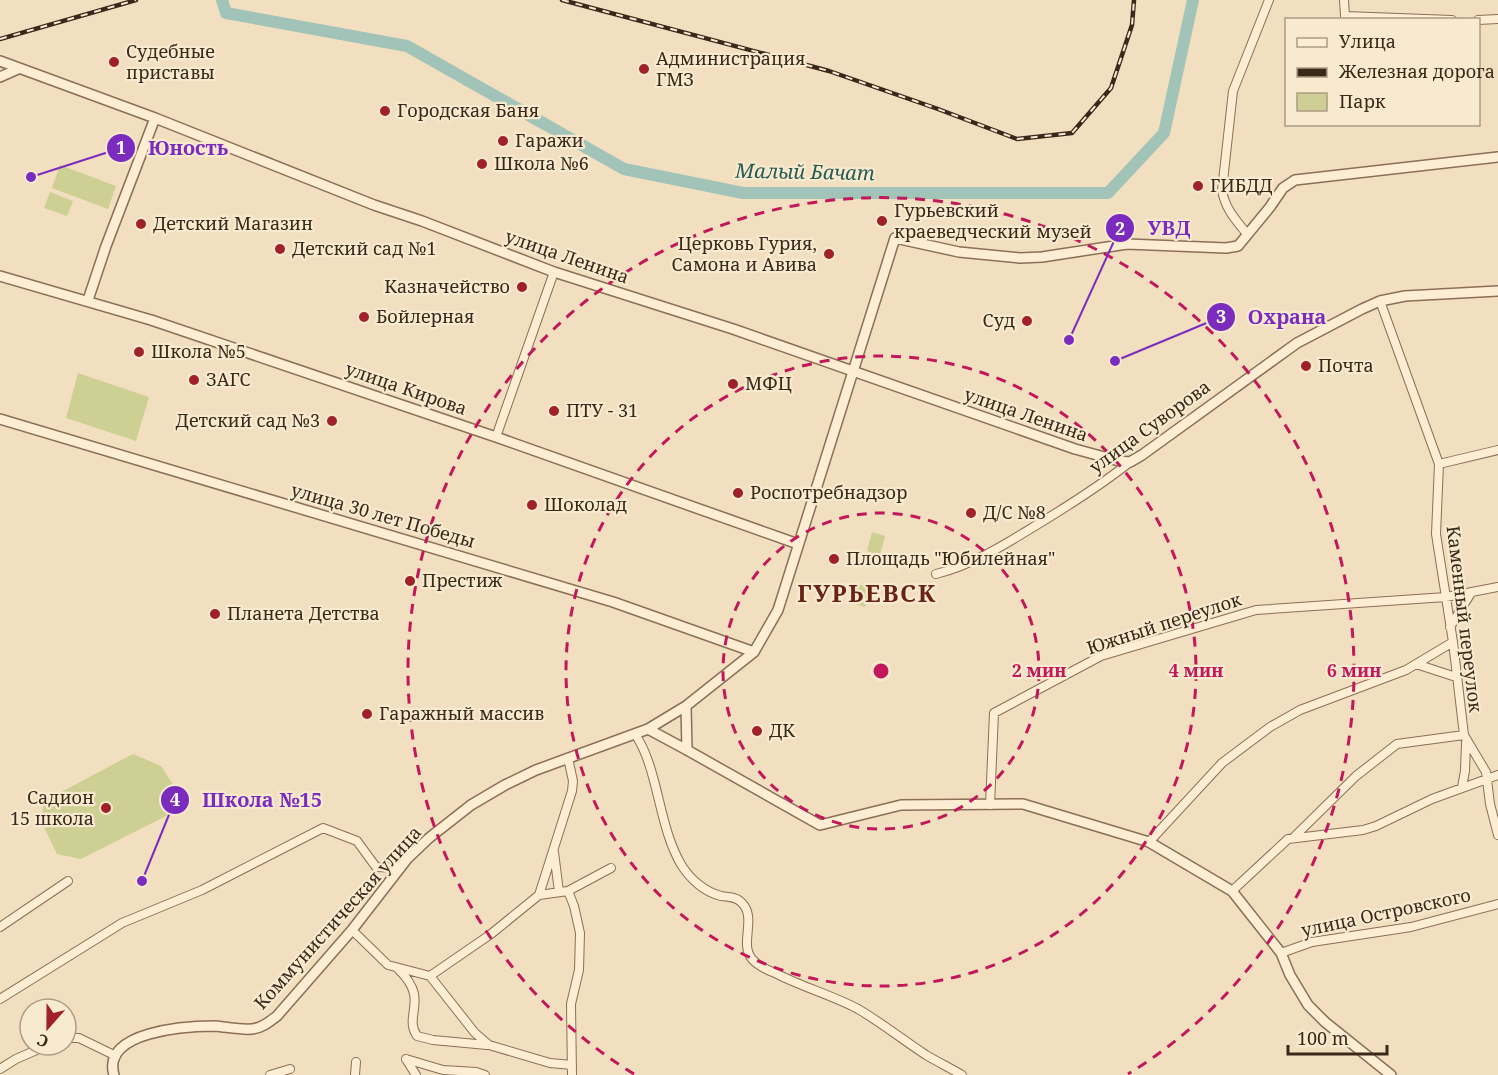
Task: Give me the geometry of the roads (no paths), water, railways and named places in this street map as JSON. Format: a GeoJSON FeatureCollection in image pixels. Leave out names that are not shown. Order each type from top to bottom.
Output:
{"type":"FeatureCollection","features":[{"type":"Feature","properties":{"kind":"street"},"geometry":{"type":"LineString","coordinates":[[1269,0],[1233,91],[1222,190],[1229,212],[1247,234],[1283,188],[1295,180],[1498,157]]}},
{"type":"Feature","properties":{"kind":"street"},"geometry":{"type":"LineString","coordinates":[[1344,0],[1345,16],[1398,18]]}},
{"type":"Feature","properties":{"kind":"street"},"geometry":{"type":"LineString","coordinates":[[1480,20],[1498,19]]}},
{"type":"Feature","properties":{"kind":"street","name":"улица Ленина"},"geometry":{"type":"LineString","coordinates":[[0,62],[155,118],[374,205],[554,272],[733,329],[1075,449],[1130,462]]}},
{"type":"Feature","properties":{"kind":"street"},"geometry":{"type":"LineString","coordinates":[[0,78],[18,69]]}},
{"type":"Feature","properties":{"kind":"street"},"geometry":{"type":"LineString","coordinates":[[88,300],[155,118]]}},
{"type":"Feature","properties":{"kind":"street","name":"Коммунистическая улица"},"geometry":{"type":"LineString","coordinates":[[116,1056],[124,1044],[164,1031],[213,1026],[250,1029],[267,1024],[277,1016],[352,930],[400,868],[429,838],[471,805],[505,784],[648,729],[686,706],[754,652],[778,610],[895,238],[959,252],[1020,258],[1042,257],[1127,244],[1226,248],[1238,246],[1247,234]]}},
{"type":"Feature","properties":{"kind":"street"},"geometry":{"type":"LineString","coordinates":[[496,438],[554,272]]}},
{"type":"Feature","properties":{"kind":"street","name":"улица Кирова"},"geometry":{"type":"LineString","coordinates":[[0,276],[151,320],[798,544]]}},
{"type":"Feature","properties":{"kind":"street","name":"улица Суворова"},"geometry":{"type":"LineString","coordinates":[[936,574],[953,569],[1010,541],[1070,505],[1297,343],[1380,301],[1423,294],[1498,291]]}},
{"type":"Feature","properties":{"kind":"street","name":"Каменный переулок"},"geometry":{"type":"LineString","coordinates":[[1380,301],[1439,464],[1436,534],[1465,738],[1486,772],[1490,804],[1498,835]]}},
{"type":"Feature","properties":{"kind":"street","name":"улица 30 лет Победы"},"geometry":{"type":"LineString","coordinates":[[0,419],[613,602],[754,652]]}},
{"type":"Feature","properties":{"kind":"street"},"geometry":{"type":"LineString","coordinates":[[1439,464],[1498,450]]}},
{"type":"Feature","properties":{"kind":"street"},"geometry":{"type":"LineString","coordinates":[[1446,597],[1498,587]]}},
{"type":"Feature","properties":{"kind":"street"},"geometry":{"type":"LineString","coordinates":[[1450,627],[1471,593]]}},
{"type":"Feature","properties":{"kind":"street","name":"Южный переулок"},"geometry":{"type":"LineString","coordinates":[[990,804],[994,713],[1101,656],[1256,610],[1446,597]]}},
{"type":"Feature","properties":{"kind":"street"},"geometry":{"type":"LineString","coordinates":[[1149,842],[1222,763],[1270,727],[1300,710],[1416,664],[1453,642]]}},
{"type":"Feature","properties":{"kind":"street"},"geometry":{"type":"LineString","coordinates":[[1416,664],[1456,677]]}},
{"type":"Feature","properties":{"kind":"street"},"geometry":{"type":"LineString","coordinates":[[686,706],[687,750]]}},
{"type":"Feature","properties":{"kind":"street"},"geometry":{"type":"LineString","coordinates":[[648,729],[820,825],[901,805],[1023,804],[1149,842],[1232,891],[1281,953],[1290,975],[1308,1005],[1325,1022],[1392,1075]]}},
{"type":"Feature","properties":{"kind":"street"},"geometry":{"type":"LineString","coordinates":[[635,734],[644,752],[661,814],[681,865],[696,882],[707,890],[740,900],[745,906],[748,913],[747,950],[753,961],[798,985],[857,1009],[884,1024],[926,1055],[962,1075]]}},
{"type":"Feature","properties":{"kind":"street"},"geometry":{"type":"LineString","coordinates":[[1232,891],[1282,843],[1294,837],[1356,776],[1397,744],[1465,738],[1465,771],[1462,787]]}},
{"type":"Feature","properties":{"kind":"street"},"geometry":{"type":"LineString","coordinates":[[539,895],[573,786],[568,758]]}},
{"type":"Feature","properties":{"kind":"street"},"geometry":{"type":"LineString","coordinates":[[1294,837],[1363,830],[1462,787],[1498,775]]}},
{"type":"Feature","properties":{"kind":"street"},"geometry":{"type":"LineString","coordinates":[[0,999],[122,923],[202,890],[323,828],[357,841],[376,867],[400,868]]}},
{"type":"Feature","properties":{"kind":"street"},"geometry":{"type":"LineString","coordinates":[[554,849],[564,892],[574,906],[580,933],[579,970],[571,1004],[572,1075]]}},
{"type":"Feature","properties":{"kind":"street"},"geometry":{"type":"LineString","coordinates":[[430,976],[491,934],[539,895],[564,892],[611,868]]}},
{"type":"Feature","properties":{"kind":"street"},"geometry":{"type":"LineString","coordinates":[[0,927],[68,880]]}},
{"type":"Feature","properties":{"kind":"street","name":"улица Островского"},"geometry":{"type":"LineString","coordinates":[[1281,953],[1312,942],[1411,927],[1498,904]]}},
{"type":"Feature","properties":{"kind":"street"},"geometry":{"type":"LineString","coordinates":[[352,930],[384,962],[397,968],[430,976],[475,1033],[489,1045]]}},
{"type":"Feature","properties":{"kind":"street"},"geometry":{"type":"LineString","coordinates":[[397,968],[413,988],[416,1005],[413,1028],[417,1036],[433,1040],[489,1045],[550,1063],[572,1065]]}},
{"type":"Feature","properties":{"kind":"street"},"geometry":{"type":"LineString","coordinates":[[78,1038],[116,1056],[112,1073]]}},
{"type":"Feature","properties":{"kind":"street"},"geometry":{"type":"LineString","coordinates":[[0,1070],[21,1057]]}},
{"type":"Feature","properties":{"kind":"street"},"geometry":{"type":"LineString","coordinates":[[416,1075],[406,1059],[437,1069],[476,1072],[485,1075]]}},
{"type":"Feature","properties":{"kind":"street"},"geometry":{"type":"LineString","coordinates":[[355,1075],[356,1062]]}},
{"type":"Feature","properties":{"kind":"street"},"geometry":{"type":"LineString","coordinates":[[270,1075],[290,1069]]}},
{"type":"Feature","properties":{"kind":"waterway","name":"Малый Бачат"},"geometry":{"type":"LineString","coordinates":[[222,0],[226,13],[407,46],[624,169],[743,193],[1108,193],[1164,133],[1193,0]]}},
{"type":"Feature","properties":{"kind":"railway"},"geometry":{"type":"LineString","coordinates":[[0,39],[136,0]]}},
{"type":"Feature","properties":{"kind":"railway"},"geometry":{"type":"LineString","coordinates":[[562,0],[829,71],[1017,139],[1072,133],[1111,88],[1132,25],[1134,0]]}},
{"type":"Feature","properties":{"kind":"place","name":"Судебные приставы"},"geometry":{"type":"Point","coordinates":[114,62]}},
{"type":"Feature","properties":{"kind":"place","name":"Администрация ГМЗ"},"geometry":{"type":"Point","coordinates":[644,69]}},
{"type":"Feature","properties":{"kind":"place","name":"Городская Баня"},"geometry":{"type":"Point","coordinates":[385,111]}},
{"type":"Feature","properties":{"kind":"place","name":"Гаражи"},"geometry":{"type":"Point","coordinates":[503,141]}},
{"type":"Feature","properties":{"kind":"place","name":"Школа №6"},"geometry":{"type":"Point","coordinates":[482,164]}},
{"type":"Feature","properties":{"kind":"place","name":"Юность"},"geometry":{"type":"Point","coordinates":[31,177]}},
{"type":"Feature","properties":{"kind":"place","name":"ГИБДД"},"geometry":{"type":"Point","coordinates":[1198,186]}},
{"type":"Feature","properties":{"kind":"place","name":"Гурьевский краеведческий музей"},"geometry":{"type":"Point","coordinates":[882,221]}},
{"type":"Feature","properties":{"kind":"place","name":"Детский Магазин"},"geometry":{"type":"Point","coordinates":[141,224]}},
{"type":"Feature","properties":{"kind":"place","name":"Детский сад №1"},"geometry":{"type":"Point","coordinates":[280,249]}},
{"type":"Feature","properties":{"kind":"place","name":"Церковь Гурия, Самона и Авива"},"geometry":{"type":"Point","coordinates":[829,254]}},
{"type":"Feature","properties":{"kind":"place","name":"Казначейство"},"geometry":{"type":"Point","coordinates":[522,287]}},
{"type":"Feature","properties":{"kind":"place","name":"Бойлерная"},"geometry":{"type":"Point","coordinates":[364,317]}},
{"type":"Feature","properties":{"kind":"place","name":"Суд"},"geometry":{"type":"Point","coordinates":[1027,321]}},
{"type":"Feature","properties":{"kind":"place","name":"УВД"},"geometry":{"type":"Point","coordinates":[1069,340]}},
{"type":"Feature","properties":{"kind":"place","name":"Школа №5"},"geometry":{"type":"Point","coordinates":[139,352]}},
{"type":"Feature","properties":{"kind":"place","name":"Охрана"},"geometry":{"type":"Point","coordinates":[1115,361]}},
{"type":"Feature","properties":{"kind":"place","name":"Почта"},"geometry":{"type":"Point","coordinates":[1306,366]}},
{"type":"Feature","properties":{"kind":"place","name":"ЗАГС"},"geometry":{"type":"Point","coordinates":[194,380]}},
{"type":"Feature","properties":{"kind":"place","name":"МФЦ"},"geometry":{"type":"Point","coordinates":[733,384]}},
{"type":"Feature","properties":{"kind":"place","name":"ПТУ - 31"},"geometry":{"type":"Point","coordinates":[554,411]}},
{"type":"Feature","properties":{"kind":"place","name":"Детский сад №3"},"geometry":{"type":"Point","coordinates":[332,421]}},
{"type":"Feature","properties":{"kind":"place","name":"Роспотребнадзор"},"geometry":{"type":"Point","coordinates":[738,493]}},
{"type":"Feature","properties":{"kind":"place","name":"Шоколад"},"geometry":{"type":"Point","coordinates":[532,505]}},
{"type":"Feature","properties":{"kind":"place","name":"Д/С №8"},"geometry":{"type":"Point","coordinates":[971,513]}},
{"type":"Feature","properties":{"kind":"place","name":"Площадь \"Юбилейная\""},"geometry":{"type":"Point","coordinates":[834,559]}},
{"type":"Feature","properties":{"kind":"place","name":"Престиж"},"geometry":{"type":"Point","coordinates":[410,581]}},
{"type":"Feature","properties":{"kind":"place","name":"Планета Детства"},"geometry":{"type":"Point","coordinates":[215,614]}},
{"type":"Feature","properties":{"kind":"place","name":"Гаражный массив"},"geometry":{"type":"Point","coordinates":[367,714]}},
{"type":"Feature","properties":{"kind":"place","name":"ДК"},"geometry":{"type":"Point","coordinates":[757,731]}},
{"type":"Feature","properties":{"kind":"place","name":"Садион 15 школа"},"geometry":{"type":"Point","coordinates":[106,808]}},
{"type":"Feature","properties":{"kind":"place","name":"Школа №15"},"geometry":{"type":"Point","coordinates":[142,881]}},
{"type":"Feature","properties":{"kind":"district","name":"ГУРЬЕВСК"},"geometry":{"type":"Point","coordinates":[867,594]}}]}
